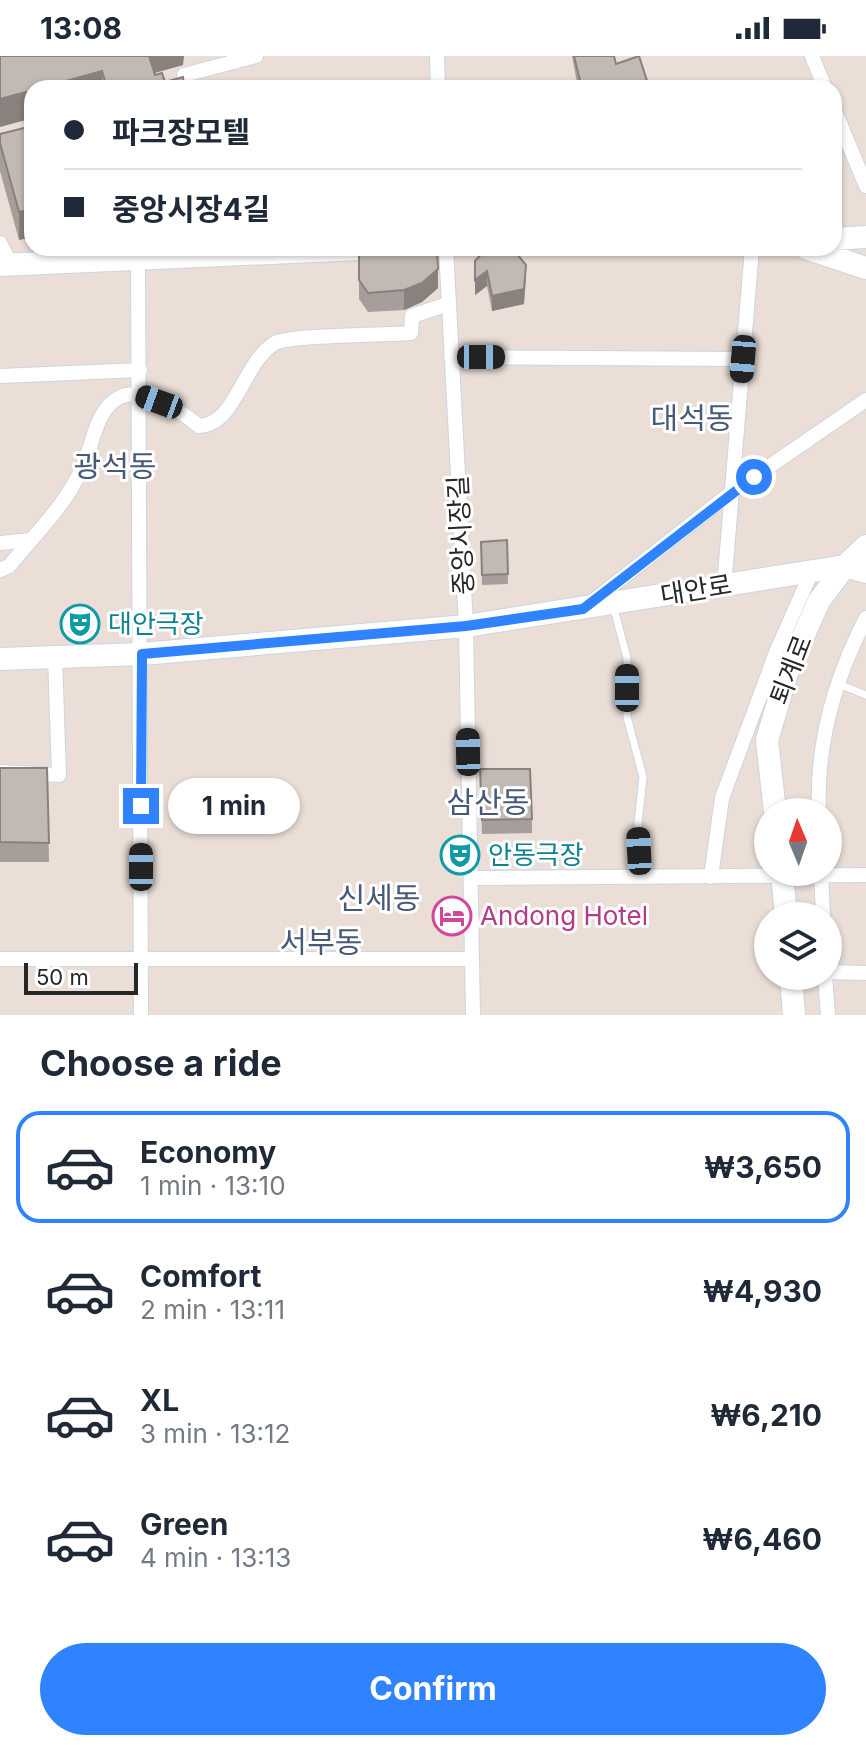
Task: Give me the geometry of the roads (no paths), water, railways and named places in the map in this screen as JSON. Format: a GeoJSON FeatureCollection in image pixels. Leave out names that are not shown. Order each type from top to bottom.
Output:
{"type":"FeatureCollection","features":[{"type":"Feature","properties":{"kind":"street"},"geometry":{"type":"LineString","coordinates":[[185,80],[184,75],[256,56]]}},
{"type":"Feature","properties":{"kind":"street"},"geometry":{"type":"LineString","coordinates":[[437,56],[438,80]]}},
{"type":"Feature","properties":{"kind":"street"},"geometry":{"type":"LineString","coordinates":[[812,56],[822,80]]}},
{"type":"Feature","properties":{"kind":"street"},"geometry":{"type":"LineString","coordinates":[[842,128],[866,186]]}},
{"type":"Feature","properties":{"kind":"street"},"geometry":{"type":"LineString","coordinates":[[842,238],[866,237]]}},
{"type":"Feature","properties":{"kind":"street"},"geometry":{"type":"LineString","coordinates":[[0,243],[5,265],[159,256]]}},
{"type":"Feature","properties":{"kind":"street","name":"중앙시장길"},"geometry":{"type":"LineString","coordinates":[[446,256],[466,626],[473,1015]]}},
{"type":"Feature","properties":{"kind":"street"},"geometry":{"type":"LineString","coordinates":[[724,587],[751,256]]}},
{"type":"Feature","properties":{"kind":"street"},"geometry":{"type":"LineString","coordinates":[[830,256],[866,268]]}},
{"type":"Feature","properties":{"kind":"street"},"geometry":{"type":"LineString","coordinates":[[138,258],[142,654],[141,1015]]}},
{"type":"Feature","properties":{"kind":"street"},"geometry":{"type":"LineString","coordinates":[[0,570],[9,566],[64,501],[83,468],[103,412],[121,396],[140,395],[178,409],[199,426],[209,426],[231,407],[259,354],[279,340],[411,333],[412,316],[448,304]]}},
{"type":"Feature","properties":{"kind":"street"},"geometry":{"type":"LineString","coordinates":[[451,357],[743,359]]}},
{"type":"Feature","properties":{"kind":"street"},"geometry":{"type":"LineString","coordinates":[[0,376],[140,370]]}},
{"type":"Feature","properties":{"kind":"street"},"geometry":{"type":"LineString","coordinates":[[583,609],[732,492],[866,400]]}},
{"type":"Feature","properties":{"kind":"street"},"geometry":{"type":"LineString","coordinates":[[0,543],[31,540]]}},
{"type":"Feature","properties":{"kind":"street","name":"퇴계로"},"geometry":{"type":"LineString","coordinates":[[773,798],[767,740],[787,673],[819,601],[855,569],[866,546]]}},
{"type":"Feature","properties":{"kind":"street","name":"대안로"},"geometry":{"type":"LineString","coordinates":[[0,659],[142,654],[466,626],[812,571],[855,569]]}},
{"type":"Feature","properties":{"kind":"street"},"geometry":{"type":"LineString","coordinates":[[711,877],[722,798],[777,650],[812,571]]}},
{"type":"Feature","properties":{"kind":"street"},"geometry":{"type":"LineString","coordinates":[[818,798],[817,771],[827,720],[866,618]]}},
{"type":"Feature","properties":{"kind":"street"},"geometry":{"type":"LineString","coordinates":[[0,772],[59,775],[55,657]]}},
{"type":"Feature","properties":{"kind":"street"},"geometry":{"type":"LineString","coordinates":[[842,873],[866,875]]}},
{"type":"Feature","properties":{"kind":"street"},"geometry":{"type":"LineString","coordinates":[[471,878],[641,879],[754,874]]}},
{"type":"Feature","properties":{"kind":"street"},"geometry":{"type":"LineString","coordinates":[[0,959],[472,959]]}},
{"type":"Feature","properties":{"kind":"street"},"geometry":{"type":"LineString","coordinates":[[842,974],[866,973]]}},
{"type":"Feature","properties":{"kind":"street"},"geometry":{"type":"LineString","coordinates":[[792,990],[794,1015]]}},
{"type":"Feature","properties":{"kind":"street"},"geometry":{"type":"LineString","coordinates":[[827,990],[828,1015]]}},
{"type":"Feature","properties":{"kind":"lane"},"geometry":{"type":"LineString","coordinates":[[613,603],[627,658],[627,717],[643,777],[638,823],[641,879]]}},
{"type":"Feature","properties":{"kind":"lane"},"geometry":{"type":"LineString","coordinates":[[839,684],[866,695]]}},
{"type":"Feature","properties":{"kind":"place","name":"대안극장"},"geometry":{"type":"Point","coordinates":[80,624]}},
{"type":"Feature","properties":{"kind":"place","name":"안동극장"},"geometry":{"type":"Point","coordinates":[460,855]}},
{"type":"Feature","properties":{"kind":"place","name":"Andong Hotel"},"geometry":{"type":"Point","coordinates":[452,916]}},
{"type":"Feature","properties":{"kind":"district","name":"대석동"},"geometry":{"type":"Point","coordinates":[692,419]}},
{"type":"Feature","properties":{"kind":"district","name":"광석동"},"geometry":{"type":"Point","coordinates":[115,467]}},
{"type":"Feature","properties":{"kind":"district","name":"삼산동"},"geometry":{"type":"Point","coordinates":[488,803]}},
{"type":"Feature","properties":{"kind":"district","name":"신세동"},"geometry":{"type":"Point","coordinates":[379,899]}},
{"type":"Feature","properties":{"kind":"district","name":"서부동"},"geometry":{"type":"Point","coordinates":[321,943]}}]}
